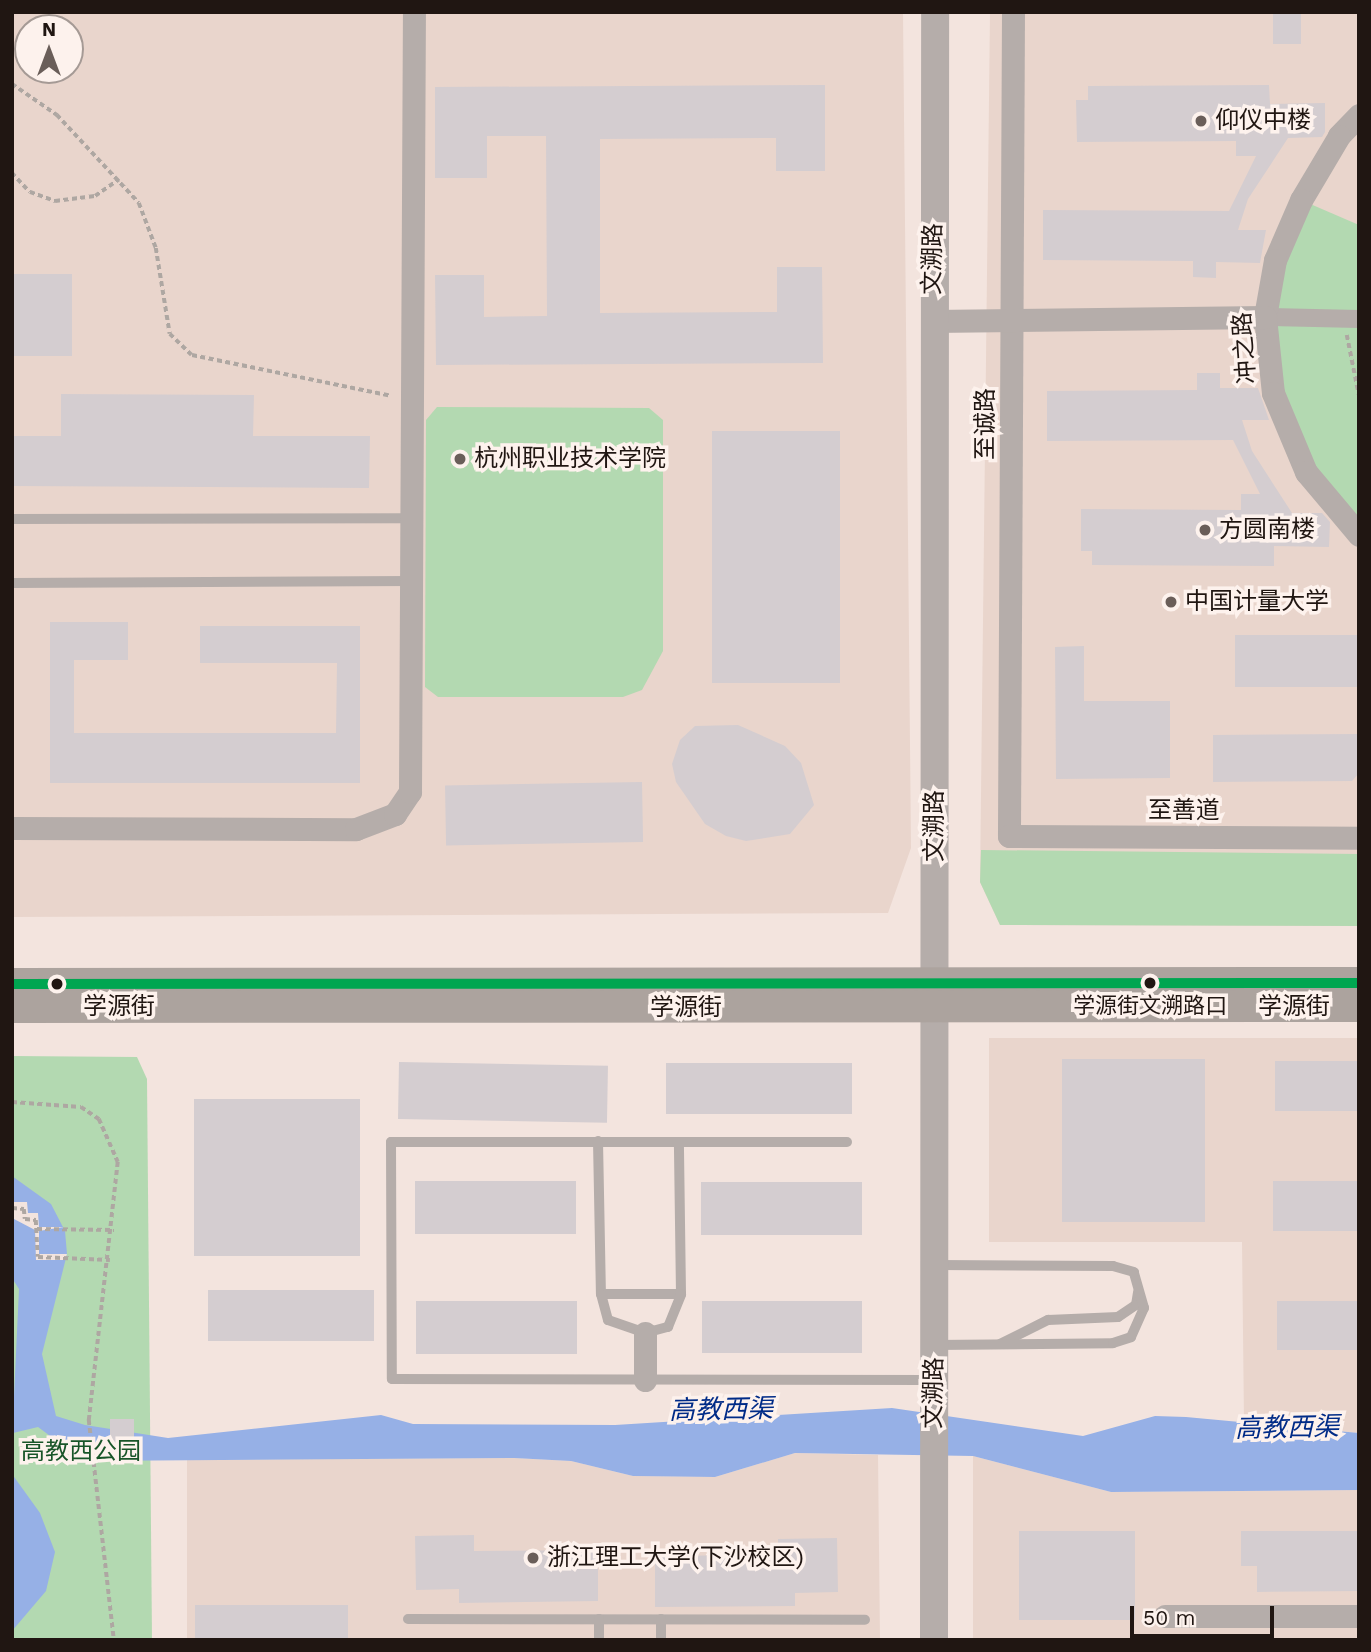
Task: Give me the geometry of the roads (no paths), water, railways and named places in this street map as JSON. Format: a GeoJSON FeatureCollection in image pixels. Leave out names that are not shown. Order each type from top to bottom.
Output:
{"type":"FeatureCollection","features":[{"type":"Feature","properties":{"kind":"main road","name":"学源街"},"geometry":{"type":"LineString","coordinates":[[12,1007],[935,995],[1359,983]]}},
{"type":"Feature","properties":{"kind":"main road","name":"学源街"},"geometry":{"type":"LineString","coordinates":[[12,984],[935,995],[1359,1006]]}},
{"type":"Feature","properties":{"kind":"street"},"geometry":{"type":"LineString","coordinates":[[12,828],[356,830],[395,814],[410,792],[414,12]]}},
{"type":"Feature","properties":{"kind":"street","name":"文溯路"},"geometry":{"type":"LineString","coordinates":[[934,1640],[932,321],[935,12]]}},
{"type":"Feature","properties":{"kind":"street","name":"至诚路"},"geometry":{"type":"LineString","coordinates":[[1009,836],[1014,320],[1013,12]]}},
{"type":"Feature","properties":{"kind":"street","name":"冲之路"},"geometry":{"type":"LineString","coordinates":[[1359,115],[1301,200],[1275,260],[1265,317],[1273,393],[1306,472],[1359,535]]}},
{"type":"Feature","properties":{"kind":"street"},"geometry":{"type":"LineString","coordinates":[[932,321],[1265,317],[1353,319]]}},
{"type":"Feature","properties":{"kind":"street","name":"至善道"},"geometry":{"type":"LineString","coordinates":[[1009,836],[1359,838]]}},
{"type":"Feature","properties":{"kind":"street"},"geometry":{"type":"LineString","coordinates":[[645,1333],[645,1380]]}},
{"type":"Feature","properties":{"kind":"street"},"geometry":{"type":"LineString","coordinates":[[1165,1616],[1359,1616]]}},
{"type":"Feature","properties":{"kind":"lane"},"geometry":{"type":"LineString","coordinates":[[12,519],[411,518]]}},
{"type":"Feature","properties":{"kind":"lane"},"geometry":{"type":"LineString","coordinates":[[12,583],[411,581]]}},
{"type":"Feature","properties":{"kind":"lane"},"geometry":{"type":"LineString","coordinates":[[598,1141],[601,1294],[608,1320],[645,1333],[667,1327],[681,1294],[678,1142]]}},
{"type":"Feature","properties":{"kind":"lane"},"geometry":{"type":"LineString","coordinates":[[847,1142],[391,1142],[393,1380],[935,1380]]}},
{"type":"Feature","properties":{"kind":"lane"},"geometry":{"type":"LineString","coordinates":[[935,1265],[1114,1266],[1134,1272],[1139,1283],[1142,1324],[1131,1337],[998,1346],[935,1345]]}},
{"type":"Feature","properties":{"kind":"lane"},"geometry":{"type":"LineString","coordinates":[[998,1346],[1048,1320],[1118,1317],[1136,1305],[1139,1283]]}},
{"type":"Feature","properties":{"kind":"lane"},"geometry":{"type":"LineString","coordinates":[[601,1294],[681,1294]]}},
{"type":"Feature","properties":{"kind":"lane"},"geometry":{"type":"LineString","coordinates":[[408,1619],[865,1620]]}},
{"type":"Feature","properties":{"kind":"lane"},"geometry":{"type":"LineString","coordinates":[[599,1619],[599,1640]]}},
{"type":"Feature","properties":{"kind":"lane"},"geometry":{"type":"LineString","coordinates":[[661,1619],[662,1640]]}},
{"type":"Feature","properties":{"kind":"water","name":"高教西渠"},"geometry":{"type":"Polygon","coordinates":[[[12,1176],[51,1204],[65,1231],[67,1254],[42,1354],[56,1416],[85,1425],[168,1438],[381,1415],[413,1424],[615,1425],[892,1408],[1083,1436],[1155,1416],[1186,1417],[1359,1433],[1359,1490],[1111,1492],[973,1456],[795,1453],[715,1477],[633,1476],[571,1461],[514,1458],[84,1461],[38,1427],[13,1433],[12,1439],[19,1289],[12,1278],[12,1176]]]}},
{"type":"Feature","properties":{"kind":"water"},"geometry":{"type":"Polygon","coordinates":[[[12,1474],[40,1513],[55,1552],[46,1591],[12,1631],[12,1474]]]}},
{"type":"Feature","properties":{"kind":"place","name":"仰仪中楼"},"geometry":{"type":"Point","coordinates":[1201,121]}},
{"type":"Feature","properties":{"kind":"place","name":"杭州职业技术学院"},"geometry":{"type":"Point","coordinates":[460,459]}},
{"type":"Feature","properties":{"kind":"place","name":"方圆南楼"},"geometry":{"type":"Point","coordinates":[1205,530]}},
{"type":"Feature","properties":{"kind":"place","name":"中国计量大学"},"geometry":{"type":"Point","coordinates":[1171,602]}},
{"type":"Feature","properties":{"kind":"place","name":"学源街文溯路口"},"geometry":{"type":"Point","coordinates":[1150,983]}},
{"type":"Feature","properties":{"kind":"place","name":"浙江理工大学(下沙校区)"},"geometry":{"type":"Point","coordinates":[533,1558]}},
{"type":"Feature","properties":{"kind":"park label","name":"高教西公园"},"geometry":{"type":"Point","coordinates":[81,1452]}}]}
